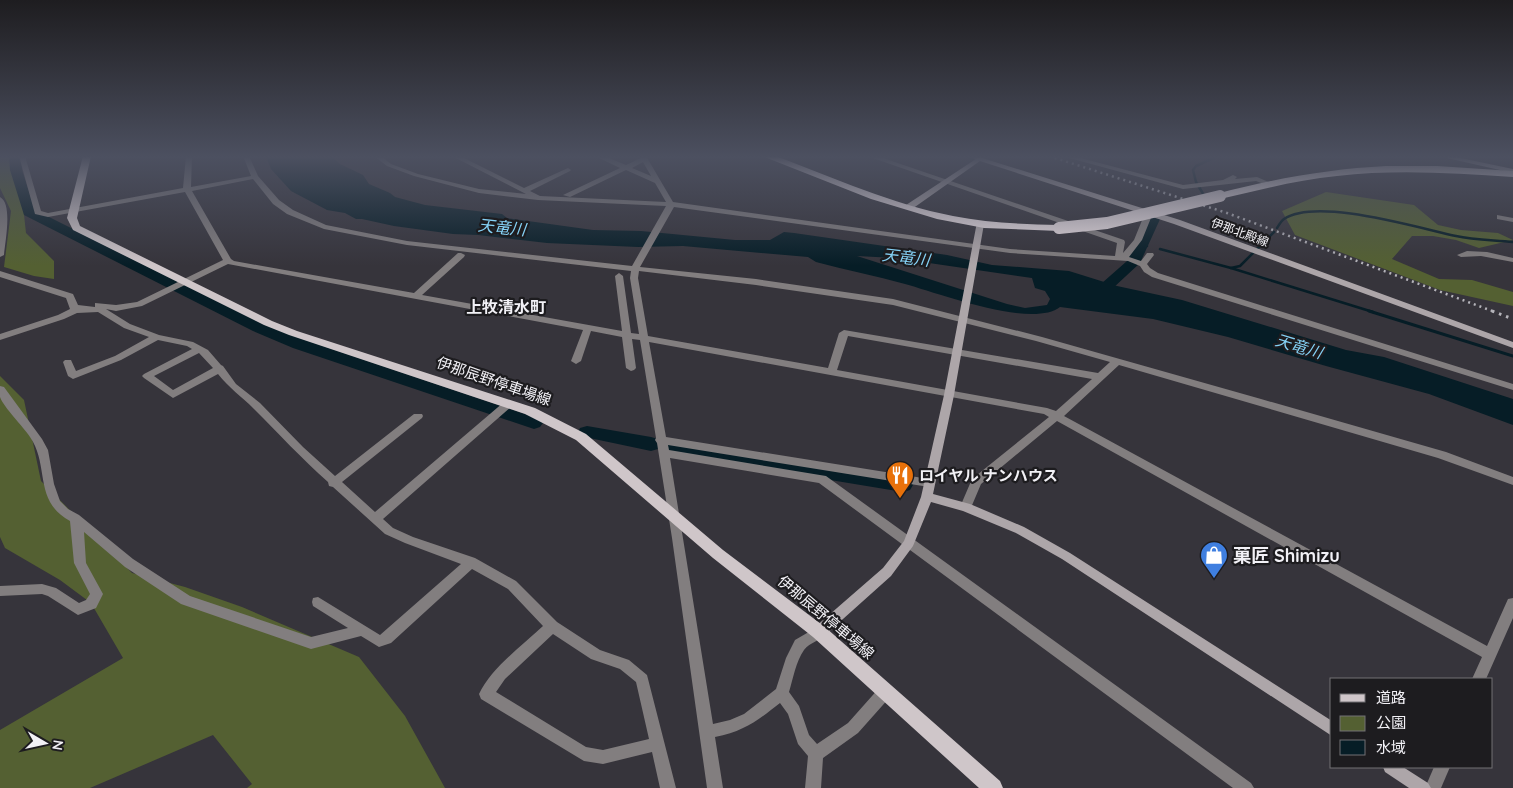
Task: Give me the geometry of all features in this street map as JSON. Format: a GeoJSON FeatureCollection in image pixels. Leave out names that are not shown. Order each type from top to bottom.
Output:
{"type":"FeatureCollection","features":[{"type":"Feature","properties":{"kind":"highway"},"geometry":{"type":"LineString","coordinates":[[869,193],[942,218],[1012,227],[1059,228],[1107,223],[1233,193]]}},
{"type":"Feature","properties":{"kind":"main road"},"geometry":{"type":"LineString","coordinates":[[73,210],[77,193]]}},
{"type":"Feature","properties":{"kind":"main road"},"geometry":{"type":"LineString","coordinates":[[909,207],[930,193]]}},
{"type":"Feature","properties":{"kind":"main road","name":"伊那北殿線"},"geometry":{"type":"LineString","coordinates":[[1087,193],[1161,217],[1513,345]]}},
{"type":"Feature","properties":{"kind":"main road","name":"伊那辰野停車場線"},"geometry":{"type":"LineString","coordinates":[[73,210],[72,218],[76,228],[268,323],[508,404],[556,423],[581,438],[673,513],[718,554],[819,632],[992,788]]}},
{"type":"Feature","properties":{"kind":"main road"},"geometry":{"type":"LineString","coordinates":[[819,632],[887,572],[909,543],[927,497],[949,395],[980,224]]}},
{"type":"Feature","properties":{"kind":"main road"},"geometry":{"type":"LineString","coordinates":[[927,497],[966,507],[1020,530],[1066,556],[1330,728]]}},
{"type":"Feature","properties":{"kind":"main road"},"geometry":{"type":"LineString","coordinates":[[1392,768],[1423,788]]}},
{"type":"Feature","properties":{"kind":"street"},"geometry":{"type":"LineString","coordinates":[[33,193],[38,212],[48,215],[167,193]]}},
{"type":"Feature","properties":{"kind":"street"},"geometry":{"type":"LineString","coordinates":[[189,193],[228,261]]}},
{"type":"Feature","properties":{"kind":"street"},"geometry":{"type":"LineString","coordinates":[[268,193],[283,207],[324,228],[407,243],[636,267],[837,292],[893,302],[963,318],[1442,455],[1513,481]]}},
{"type":"Feature","properties":{"kind":"street"},"geometry":{"type":"LineString","coordinates":[[494,193],[538,198],[730,211],[976,248],[1128,259],[1142,264],[1155,276],[1513,387]]}},
{"type":"Feature","properties":{"kind":"street"},"geometry":{"type":"LineString","coordinates":[[530,193],[538,198]]}},
{"type":"Feature","properties":{"kind":"street"},"geometry":{"type":"LineString","coordinates":[[567,196],[574,193]]}},
{"type":"Feature","properties":{"kind":"street"},"geometry":{"type":"LineString","coordinates":[[662,193],[669,207]]}},
{"type":"Feature","properties":{"kind":"street"},"geometry":{"type":"LineString","coordinates":[[977,193],[1121,242],[1118,259]]}},
{"type":"Feature","properties":{"kind":"street"},"geometry":{"type":"LineString","coordinates":[[0,199],[4,209],[0,255]]}},
{"type":"Feature","properties":{"kind":"street"},"geometry":{"type":"LineString","coordinates":[[669,207],[636,267],[634,278],[673,513],[715,788]]}},
{"type":"Feature","properties":{"kind":"street"},"geometry":{"type":"LineString","coordinates":[[1118,259],[1126,256],[1132,249],[1150,214]]}},
{"type":"Feature","properties":{"kind":"street"},"geometry":{"type":"LineString","coordinates":[[1500,217],[1513,220]]}},
{"type":"Feature","properties":{"kind":"street"},"geometry":{"type":"LineString","coordinates":[[1462,255],[1469,253],[1480,254],[1513,260]]}},
{"type":"Feature","properties":{"kind":"street"},"geometry":{"type":"LineString","coordinates":[[416,296],[461,255]]}},
{"type":"Feature","properties":{"kind":"street"},"geometry":{"type":"LineString","coordinates":[[1142,264],[1150,255]]}},
{"type":"Feature","properties":{"kind":"street"},"geometry":{"type":"LineString","coordinates":[[0,337],[90,305],[116,308],[139,304],[228,261],[949,395],[1047,411],[1490,654]]}},
{"type":"Feature","properties":{"kind":"street"},"geometry":{"type":"LineString","coordinates":[[0,274],[70,296],[75,310]]}},
{"type":"Feature","properties":{"kind":"street"},"geometry":{"type":"LineString","coordinates":[[619,276],[631,368]]}},
{"type":"Feature","properties":{"kind":"street"},"geometry":{"type":"LineString","coordinates":[[75,310],[100,310],[127,326],[158,337],[190,344],[205,352],[233,386],[256,404],[298,450],[389,531],[471,562],[512,585],[552,626],[596,655],[624,664],[642,679],[668,788]]}},
{"type":"Feature","properties":{"kind":"street"},"geometry":{"type":"LineString","coordinates":[[576,361],[588,327]]}},
{"type":"Feature","properties":{"kind":"street"},"geometry":{"type":"LineString","coordinates":[[831,373],[844,334],[1101,377]]}},
{"type":"Feature","properties":{"kind":"street"},"geometry":{"type":"LineString","coordinates":[[68,362],[73,376],[118,358],[158,337]]}},
{"type":"Feature","properties":{"kind":"street"},"geometry":{"type":"LineString","coordinates":[[199,349],[147,376],[172,395],[220,368]]}},
{"type":"Feature","properties":{"kind":"street"},"geometry":{"type":"LineString","coordinates":[[966,507],[976,482],[1057,416],[1118,361]]}},
{"type":"Feature","properties":{"kind":"street"},"geometry":{"type":"LineString","coordinates":[[0,389],[37,439],[44,454],[53,501],[62,514],[75,518],[129,564],[186,600],[311,643],[363,630]]}},
{"type":"Feature","properties":{"kind":"street"},"geometry":{"type":"LineString","coordinates":[[375,519],[508,404]]}},
{"type":"Feature","properties":{"kind":"street"},"geometry":{"type":"LineString","coordinates":[[333,483],[418,416]]}},
{"type":"Feature","properties":{"kind":"street"},"geometry":{"type":"LineString","coordinates":[[662,446],[929,483]]}},
{"type":"Feature","properties":{"kind":"street"},"geometry":{"type":"LineString","coordinates":[[662,446],[822,479],[1246,788]]}},
{"type":"Feature","properties":{"kind":"street"},"geometry":{"type":"LineString","coordinates":[[0,591],[42,589],[52,592],[78,609],[91,604],[97,594],[80,563],[75,518]]}},
{"type":"Feature","properties":{"kind":"street"},"geometry":{"type":"LineString","coordinates":[[318,602],[379,640],[386,639],[471,562]]}},
{"type":"Feature","properties":{"kind":"street"},"geometry":{"type":"LineString","coordinates":[[1479,678],[1513,603]]}},
{"type":"Feature","properties":{"kind":"street"},"geometry":{"type":"LineString","coordinates":[[552,626],[500,675],[486,694],[584,754],[603,757],[657,744]]}},
{"type":"Feature","properties":{"kind":"street"},"geometry":{"type":"LineString","coordinates":[[707,732],[731,727],[749,719],[782,693],[793,658],[800,644],[819,632]]}},
{"type":"Feature","properties":{"kind":"street"},"geometry":{"type":"LineString","coordinates":[[816,754],[852,728],[885,692]]}},
{"type":"Feature","properties":{"kind":"street"},"geometry":{"type":"LineString","coordinates":[[782,693],[794,710],[803,739],[816,754],[813,788]]}},
{"type":"Feature","properties":{"kind":"street"},"geometry":{"type":"LineString","coordinates":[[1432,788],[1442,768]]}},
{"type":"Feature","properties":{"kind":"green space"},"geometry":{"type":"Polygon","coordinates":[[[2,193],[21,193],[26,233],[54,261],[54,279],[34,276],[4,267],[11,211],[2,193]]]}},
{"type":"Feature","properties":{"kind":"green space"},"geometry":{"type":"Polygon","coordinates":[[[1324,193],[1331,193],[1414,205],[1438,225],[1461,230],[1498,233],[1513,240],[1479,248],[1456,240],[1433,236],[1412,236],[1392,259],[1439,279],[1472,280],[1513,292],[1513,306],[1440,290],[1295,235],[1282,211],[1324,193]]]}},
{"type":"Feature","properties":{"kind":"green space"},"geometry":{"type":"Polygon","coordinates":[[[0,376],[24,400],[41,481],[132,573],[185,587],[242,607],[359,657],[405,716],[445,788],[247,788],[252,784],[213,735],[90,788],[0,788],[0,730],[123,658],[91,603],[60,580],[5,548],[0,537],[0,376]]]}},
{"type":"Feature","properties":{"kind":"water","name":"天竜川"},"geometry":{"type":"Polygon","coordinates":[[[294,193],[389,193],[395,197],[425,205],[502,214],[507,218],[593,230],[641,231],[735,240],[770,240],[784,232],[794,233],[947,255],[992,265],[1069,271],[1117,286],[1182,300],[1346,350],[1384,357],[1513,399],[1513,425],[1429,394],[1228,337],[1153,319],[1060,307],[1047,313],[1007,312],[816,262],[808,257],[683,246],[638,247],[547,243],[453,234],[356,219],[345,213],[327,210],[294,193]],[[857,256],[1007,304],[1025,308],[1047,305],[1050,299],[1045,291],[1035,288],[1032,278],[895,258],[857,256]]]}},
{"type":"Feature","properties":{"kind":"waterway"},"geometry":{"type":"LineString","coordinates":[[23,193],[29,212],[33,215],[174,286]]}},
{"type":"Feature","properties":{"kind":"waterway"},"geometry":{"type":"LineString","coordinates":[[1202,193],[1205,197]]}},
{"type":"Feature","properties":{"kind":"waterway"},"geometry":{"type":"LineString","coordinates":[[1277,228],[1284,219],[1299,213],[1319,211],[1368,216],[1463,237],[1513,242]]}},
{"type":"Feature","properties":{"kind":"waterway"},"geometry":{"type":"LineString","coordinates":[[1107,286],[1133,263],[1154,217]]}},
{"type":"Feature","properties":{"kind":"waterway"},"geometry":{"type":"LineString","coordinates":[[1231,268],[1240,266],[1274,232]]}},
{"type":"Feature","properties":{"kind":"waterway"},"geometry":{"type":"LineString","coordinates":[[1143,245],[1147,246]]}},
{"type":"Feature","properties":{"kind":"waterway"},"geometry":{"type":"LineString","coordinates":[[1160,249],[1231,268]]}},
{"type":"Feature","properties":{"kind":"waterway"},"geometry":{"type":"LineString","coordinates":[[1231,268],[1373,312]]}},
{"type":"Feature","properties":{"kind":"waterway"},"geometry":{"type":"LineString","coordinates":[[177,287],[259,328],[299,344],[534,423]]}},
{"type":"Feature","properties":{"kind":"waterway"},"geometry":{"type":"LineString","coordinates":[[1369,311],[1513,356]]}},
{"type":"Feature","properties":{"kind":"waterway"},"geometry":{"type":"LineString","coordinates":[[587,432],[651,444]]}},
{"type":"Feature","properties":{"kind":"waterway"},"geometry":{"type":"LineString","coordinates":[[668,447],[903,485]]}},
{"type":"Feature","properties":{"kind":"railway"},"geometry":{"type":"LineString","coordinates":[[1164,193],[1227,213],[1495,312]]}},
{"type":"Feature","properties":{"kind":"railway"},"geometry":{"type":"LineString","coordinates":[[1492,311],[1513,319]]}},
{"type":"Feature","properties":{"kind":"place","name":"ロイヤル ナンハウス"},"geometry":{"type":"Point","coordinates":[900,499]}},
{"type":"Feature","properties":{"kind":"place","name":"菓匠 Shimizu"},"geometry":{"type":"Point","coordinates":[1214,579]}},
{"type":"Feature","properties":{"kind":"district","name":"上牧清水町"},"geometry":{"type":"Point","coordinates":[506,307]}}]}
